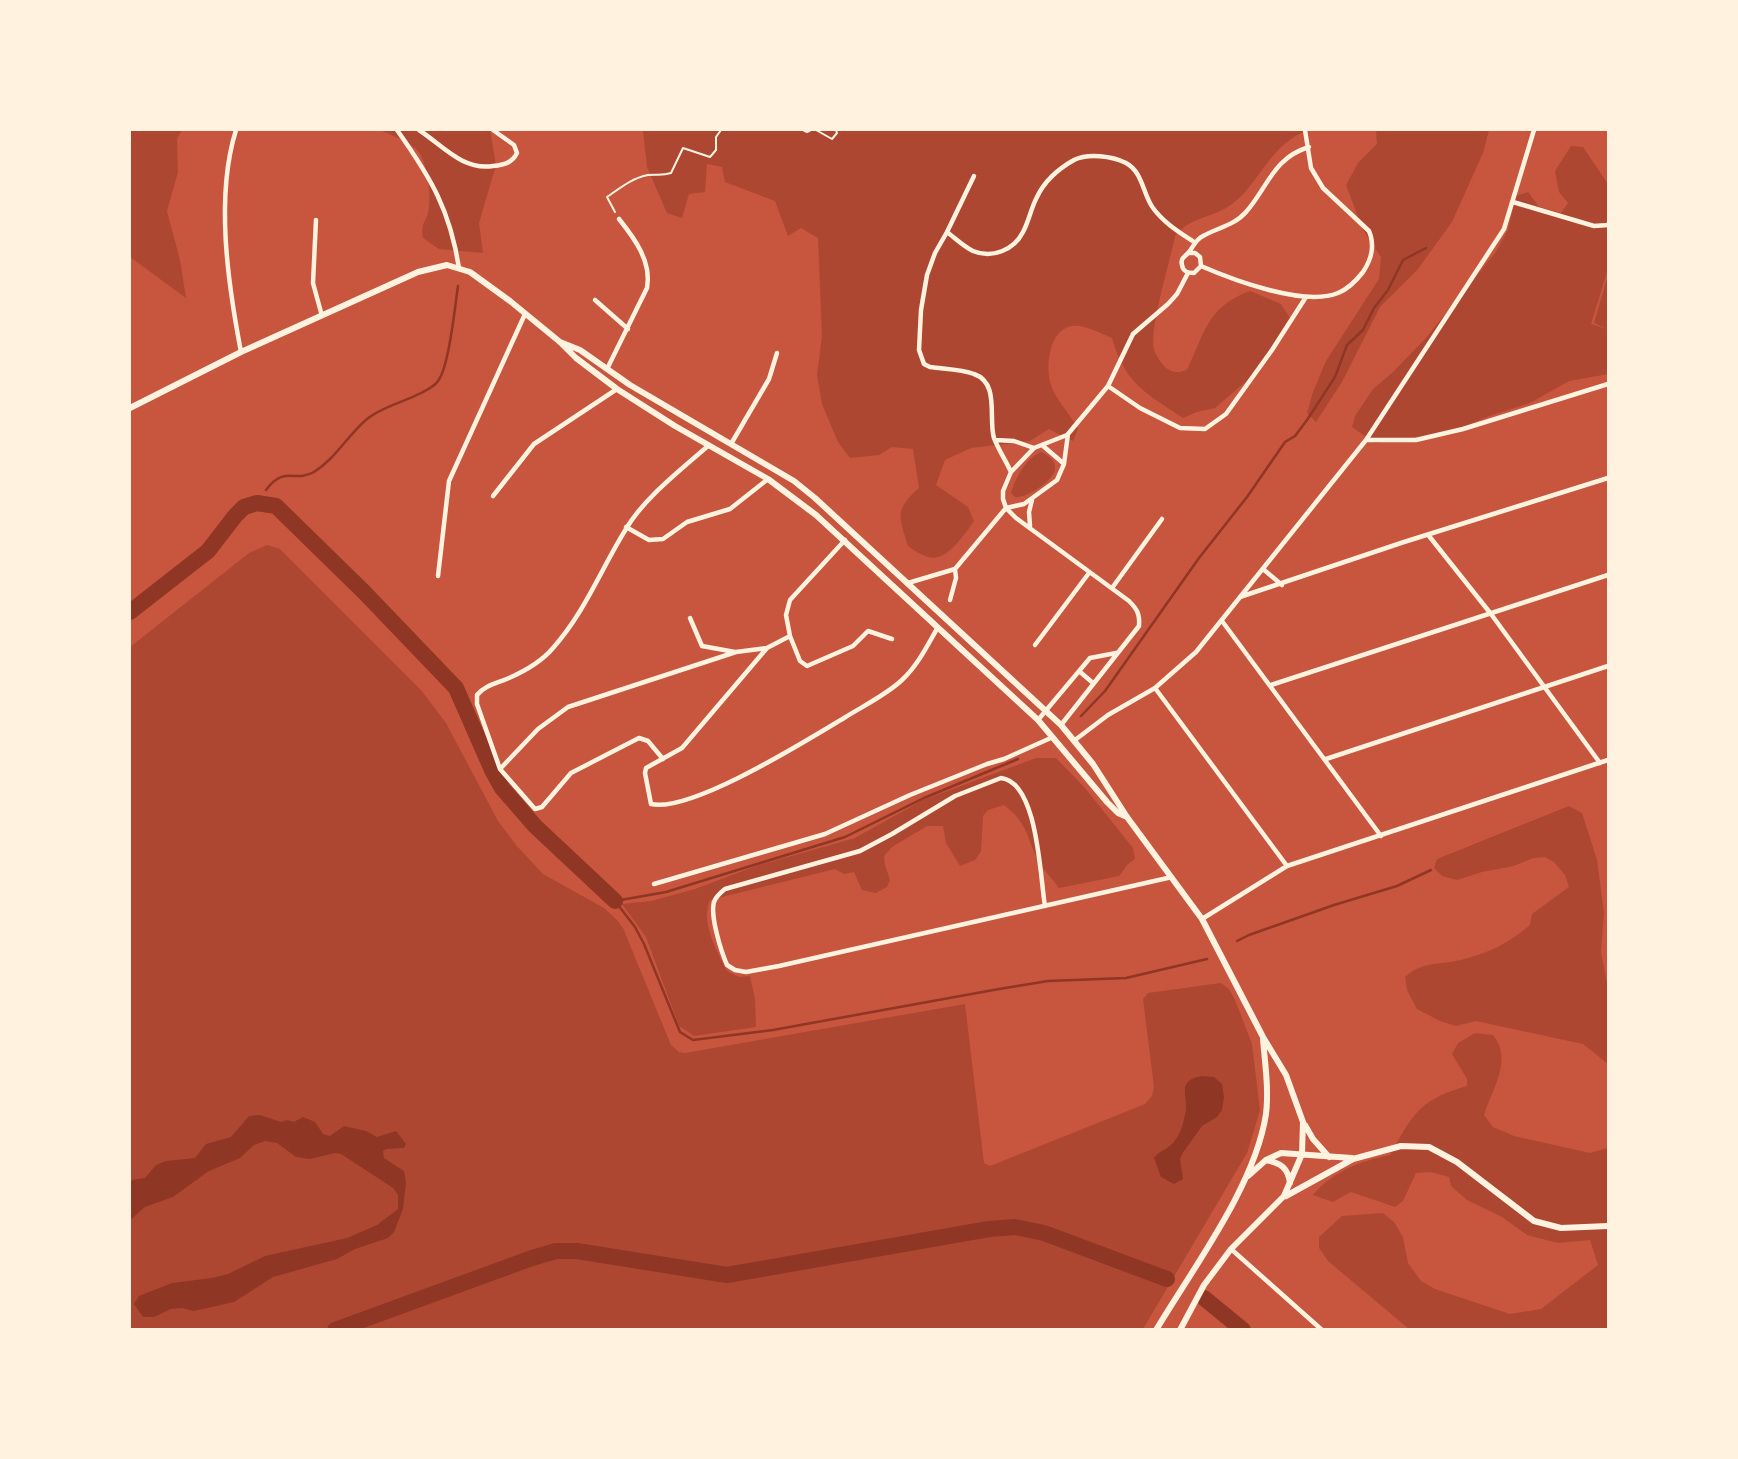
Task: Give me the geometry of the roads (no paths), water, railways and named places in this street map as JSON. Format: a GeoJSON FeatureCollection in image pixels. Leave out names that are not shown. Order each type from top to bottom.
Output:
{"type":"FeatureCollection","features":[{"type":"Feature","properties":{"kind":"main road"},"geometry":{"type":"LineString","coordinates":[[130,408],[242,352],[418,272],[447,265],[459,268],[484,282],[525,313],[576,358],[617,389],[768,479],[817,515],[1038,720],[1107,802],[1118,813],[1127,817]]}},
{"type":"Feature","properties":{"kind":"main road"},"geometry":{"type":"LineString","coordinates":[[560,342],[580,350],[607,369],[794,481],[1061,725],[1115,795],[1127,817],[1202,919],[1263,1037],[1286,1075],[1303,1122],[1313,1139],[1329,1157]]}},
{"type":"Feature","properties":{"kind":"main road"},"geometry":{"type":"LineString","coordinates":[[1156,1329],[1247,1176],[1266,1115],[1267,1079],[1263,1037]]}},
{"type":"Feature","properties":{"kind":"main road"},"geometry":{"type":"LineString","coordinates":[[1180,1329],[1204,1285],[1231,1249],[1284,1196],[1290,1186],[1302,1154],[1303,1122]]}},
{"type":"Feature","properties":{"kind":"main road"},"geometry":{"type":"LineString","coordinates":[[1284,1196],[1353,1158],[1401,1146],[1429,1147],[1457,1161],[1534,1221],[1561,1228],[1608,1226]]}},
{"type":"Feature","properties":{"kind":"main road"},"geometry":{"type":"LineString","coordinates":[[1247,1176],[1266,1160],[1281,1153],[1353,1158]]}},
{"type":"Feature","properties":{"kind":"main road"},"geometry":{"type":"LineString","coordinates":[[1266,1160],[1276,1162],[1286,1169],[1290,1186]]}},
{"type":"Feature","properties":{"kind":"street"},"geometry":{"type":"LineString","coordinates":[[236,130],[230,147],[226,187],[226,252],[242,352]]}},
{"type":"Feature","properties":{"kind":"street"},"geometry":{"type":"LineString","coordinates":[[397,130],[446,210],[455,239],[459,268]]}},
{"type":"Feature","properties":{"kind":"street"},"geometry":{"type":"LineString","coordinates":[[419,130],[467,164],[486,167],[507,164],[517,153],[513,145],[493,130]]}},
{"type":"Feature","properties":{"kind":"street"},"geometry":{"type":"LineString","coordinates":[[1201,266],[1238,282],[1306,297],[1329,296],[1348,288],[1365,269],[1373,240],[1369,231],[1324,188],[1311,168],[1305,130]]}},
{"type":"Feature","properties":{"kind":"street"},"geometry":{"type":"LineString","coordinates":[[1074,740],[1108,715],[1156,688],[1196,652],[1366,440],[1504,229],[1534,130]]}},
{"type":"Feature","properties":{"kind":"street"},"geometry":{"type":"LineString","coordinates":[[1189,253],[1194,242],[1245,214],[1284,159],[1293,152],[1309,147]]}},
{"type":"Feature","properties":{"kind":"street"},"geometry":{"type":"LineString","coordinates":[[947,232],[972,251],[997,254],[1007,250],[1024,231],[1037,196],[1046,182],[1060,168],[1083,156],[1105,157],[1128,163],[1138,174],[1150,205],[1166,223],[1194,242]]}},
{"type":"Feature","properties":{"kind":"street"},"geometry":{"type":"LineString","coordinates":[[974,176],[935,253],[928,275],[921,310],[919,350],[925,364],[930,367],[975,374],[986,384],[992,400],[995,440],[1011,472]]}},
{"type":"Feature","properties":{"kind":"street"},"geometry":{"type":"LineString","coordinates":[[1513,202],[1594,226],[1608,225]]}},
{"type":"Feature","properties":{"kind":"street"},"geometry":{"type":"LineString","coordinates":[[607,369],[647,288],[649,278],[648,267],[633,236],[619,219]]}},
{"type":"Feature","properties":{"kind":"street"},"geometry":{"type":"LineString","coordinates":[[316,220],[313,283],[322,316]]}},
{"type":"Feature","properties":{"kind":"street"},"geometry":{"type":"LineString","coordinates":[[1195,253],[1200,257],[1201,266],[1194,273],[1188,273],[1181,262],[1183,256],[1195,253]]}},
{"type":"Feature","properties":{"kind":"street"},"geometry":{"type":"LineString","coordinates":[[1061,725],[1139,626],[1140,619],[1138,611],[1112,588],[1016,518],[1006,508],[1003,491],[1011,472],[1034,448],[1068,434],[1108,386],[1133,334],[1168,304],[1177,294],[1188,273]]}},
{"type":"Feature","properties":{"kind":"street"},"geometry":{"type":"LineString","coordinates":[[1108,386],[1140,408],[1173,425],[1180,428],[1205,429],[1226,414],[1306,297]]}},
{"type":"Feature","properties":{"kind":"street"},"geometry":{"type":"LineString","coordinates":[[596,300],[628,329]]}},
{"type":"Feature","properties":{"kind":"street"},"geometry":{"type":"LineString","coordinates":[[438,576],[449,481],[525,313]]}},
{"type":"Feature","properties":{"kind":"street"},"geometry":{"type":"LineString","coordinates":[[732,444],[769,379],[777,353]]}},
{"type":"Feature","properties":{"kind":"street"},"geometry":{"type":"LineString","coordinates":[[1366,440],[1427,438],[1608,384]]}},
{"type":"Feature","properties":{"kind":"street"},"geometry":{"type":"LineString","coordinates":[[493,496],[534,444],[617,389]]}},
{"type":"Feature","properties":{"kind":"street"},"geometry":{"type":"LineString","coordinates":[[907,583],[955,569],[1006,508],[1024,504],[1057,480],[1064,464],[1068,434]]}},
{"type":"Feature","properties":{"kind":"street"},"geometry":{"type":"LineString","coordinates":[[995,440],[1014,441],[1034,448]]}},
{"type":"Feature","properties":{"kind":"street"},"geometry":{"type":"LineString","coordinates":[[663,759],[648,741],[639,738],[571,773],[538,809],[535,809],[500,769],[477,704],[477,695],[488,686],[526,670],[547,654],[566,634],[587,603],[626,527],[640,510],[710,445]]}},
{"type":"Feature","properties":{"kind":"street"},"geometry":{"type":"LineString","coordinates":[[1042,445],[1064,464]]}},
{"type":"Feature","properties":{"kind":"street"},"geometry":{"type":"LineString","coordinates":[[1239,597],[1608,478]]}},
{"type":"Feature","properties":{"kind":"street"},"geometry":{"type":"LineString","coordinates":[[626,527],[649,540],[663,539],[687,522],[730,509],[768,479]]}},
{"type":"Feature","properties":{"kind":"street"},"geometry":{"type":"LineString","coordinates":[[1030,527],[1029,512],[1033,498]]}},
{"type":"Feature","properties":{"kind":"street"},"geometry":{"type":"LineString","coordinates":[[1112,588],[1162,519]]}},
{"type":"Feature","properties":{"kind":"street"},"geometry":{"type":"LineString","coordinates":[[1429,536],[1492,614],[1600,763]]}},
{"type":"Feature","properties":{"kind":"street"},"geometry":{"type":"LineString","coordinates":[[845,540],[790,600],[786,615],[789,636],[800,661],[807,666],[853,646],[868,631],[892,639]]}},
{"type":"Feature","properties":{"kind":"street"},"geometry":{"type":"LineString","coordinates":[[950,600],[956,578],[955,569]]}},
{"type":"Feature","properties":{"kind":"street"},"geometry":{"type":"LineString","coordinates":[[1263,569],[1282,585]]}},
{"type":"Feature","properties":{"kind":"street"},"geometry":{"type":"LineString","coordinates":[[1034,645],[1089,573]]}},
{"type":"Feature","properties":{"kind":"street"},"geometry":{"type":"LineString","coordinates":[[1271,685],[1608,575]]}},
{"type":"Feature","properties":{"kind":"street"},"geometry":{"type":"LineString","coordinates":[[690,618],[702,646],[736,652]]}},
{"type":"Feature","properties":{"kind":"street"},"geometry":{"type":"LineString","coordinates":[[1222,621],[1381,836]]}},
{"type":"Feature","properties":{"kind":"street"},"geometry":{"type":"LineString","coordinates":[[789,636],[767,648],[682,748],[651,764],[645,773],[651,804],[673,803],[725,784],[889,691],[913,669],[938,627]]}},
{"type":"Feature","properties":{"kind":"street"},"geometry":{"type":"LineString","coordinates":[[500,769],[538,729],[568,707],[736,652],[767,648]]}},
{"type":"Feature","properties":{"kind":"street"},"geometry":{"type":"LineString","coordinates":[[1038,720],[1090,658],[1117,653]]}},
{"type":"Feature","properties":{"kind":"street"},"geometry":{"type":"LineString","coordinates":[[1326,760],[1608,666]]}},
{"type":"Feature","properties":{"kind":"street"},"geometry":{"type":"LineString","coordinates":[[1079,671],[1093,683]]}},
{"type":"Feature","properties":{"kind":"street"},"geometry":{"type":"LineString","coordinates":[[1156,688],[1287,866]]}},
{"type":"Feature","properties":{"kind":"street"},"geometry":{"type":"LineString","coordinates":[[654,884],[825,834],[910,795],[986,764],[1004,760],[1054,737]]}},
{"type":"Feature","properties":{"kind":"street"},"geometry":{"type":"LineString","coordinates":[[1202,919],[1287,866],[1608,760]]}},
{"type":"Feature","properties":{"kind":"street"},"geometry":{"type":"LineString","coordinates":[[1045,906],[1031,811],[1013,783],[1007,778],[1001,778],[955,796],[892,834],[844,857],[725,889],[714,903],[713,914],[727,965],[746,972],[764,969],[1045,906],[1172,877]]}},
{"type":"Feature","properties":{"kind":"street"},"geometry":{"type":"LineString","coordinates":[[1231,1249],[1322,1329]]}},
{"type":"Feature","properties":{"kind":"waterway"},"geometry":{"type":"LineString","coordinates":[[1081,716],[1105,691],[1285,442],[1295,436],[1307,420],[1335,377],[1347,345],[1363,330],[1403,260],[1426,248]]}},
{"type":"Feature","properties":{"kind":"waterway"},"geometry":{"type":"LineString","coordinates":[[266,490],[284,476],[301,476],[314,472],[373,415],[423,392],[436,383],[442,374],[448,350],[458,286]]}},
{"type":"Feature","properties":{"kind":"waterway"},"geometry":{"type":"LineString","coordinates":[[130,612],[208,551],[244,507],[257,503],[276,506],[456,688],[502,788],[535,826],[615,901]]}},
{"type":"Feature","properties":{"kind":"waterway"},"geometry":{"type":"LineString","coordinates":[[1018,759],[924,798],[845,837],[666,892],[615,901],[644,944],[680,1032],[693,1040],[773,1030],[1048,981],[1126,978],[1207,959]]}},
{"type":"Feature","properties":{"kind":"waterway"},"geometry":{"type":"LineString","coordinates":[[1237,941],[1334,905],[1397,886],[1431,870]]}},
{"type":"Feature","properties":{"kind":"waterway"},"geometry":{"type":"LineString","coordinates":[[335,1330],[556,1251],[577,1251],[727,1275],[989,1229],[1015,1227],[1044,1233],[1167,1279]]}},
{"type":"Feature","properties":{"kind":"waterway"},"geometry":{"type":"LineString","coordinates":[[1204,1298],[1243,1330]]}}]}
